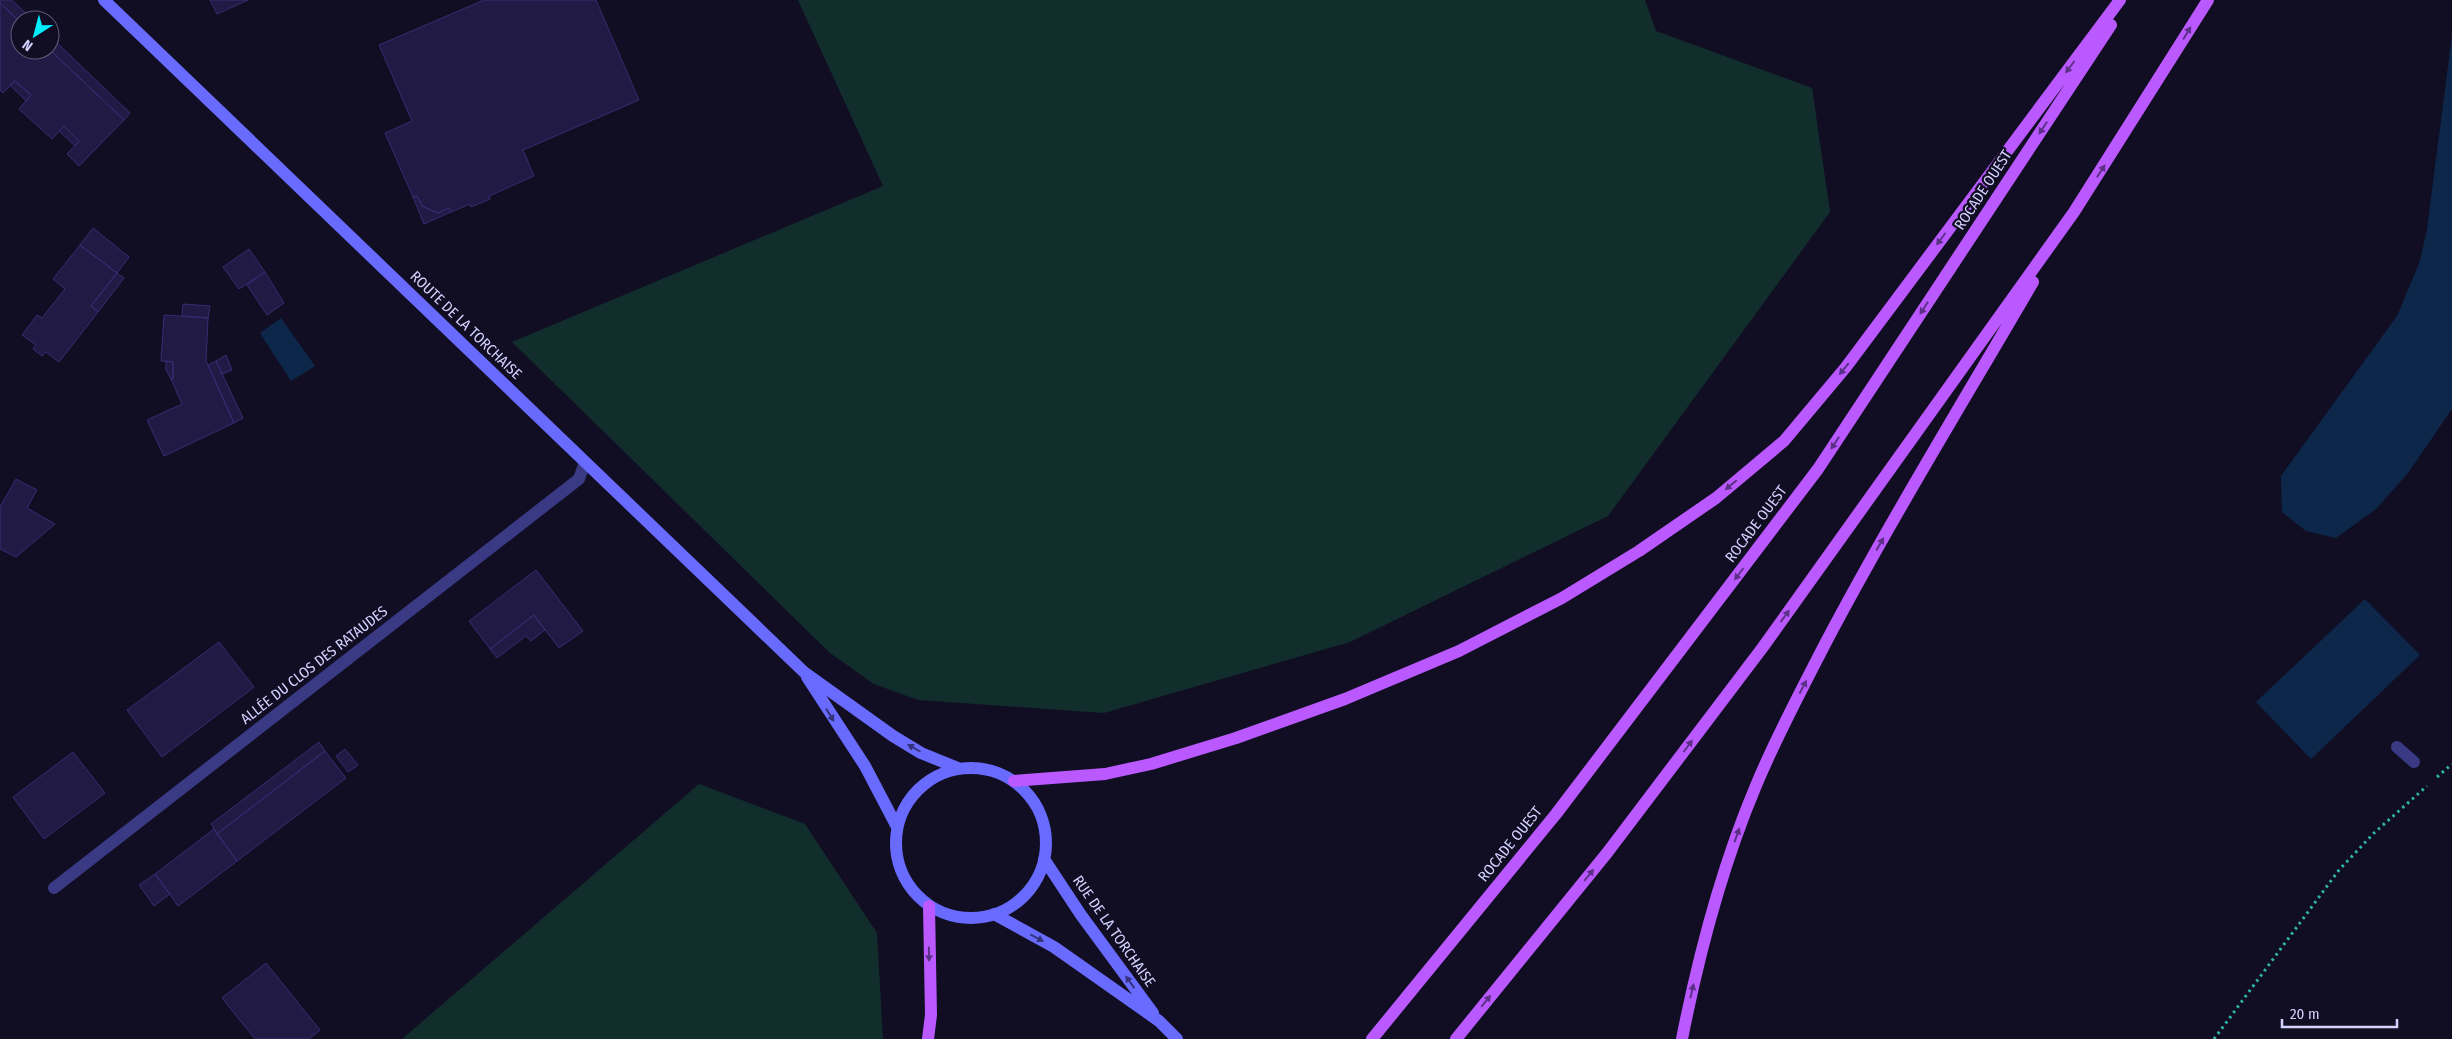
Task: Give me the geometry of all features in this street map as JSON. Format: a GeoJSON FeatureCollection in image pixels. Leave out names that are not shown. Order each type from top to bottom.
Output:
{"type":"FeatureCollection","features":[{"type":"Feature","properties":{"kind":"main road"},"geometry":{"type":"LineString","coordinates":[[1014,781],[1105,774],[1151,764],[1236,738],[1345,699],[1459,652],[1562,598],[1639,551],[1716,498],[1784,441],[1846,367],[2120,0]]}},
{"type":"Feature","properties":{"kind":"main road","name":"ROCADE OUEST"},"geometry":{"type":"LineString","coordinates":[[1372,1039],[1556,814],[1818,469],[2128,0]]}},
{"type":"Feature","properties":{"kind":"main road"},"geometry":{"type":"LineString","coordinates":[[1682,1039],[1708,926],[1727,865],[1755,788],[1788,714],[1856,584],[2074,212],[2208,0]]}},
{"type":"Feature","properties":{"kind":"main road"},"geometry":{"type":"LineString","coordinates":[[1456,1039],[1607,853],[1763,647],[2074,212]]}},
{"type":"Feature","properties":{"kind":"main road"},"geometry":{"type":"LineString","coordinates":[[928,906],[930,1015],[928,1039]]}},
{"type":"Feature","properties":{"kind":"street","name":"ROUTE DE LA TORCHAISE"},"geometry":{"type":"LineString","coordinates":[[104,0],[804,673],[921,753],[958,768]]}},
{"type":"Feature","properties":{"kind":"street","name":"ALLÉE DU CLOS DES RATAUDES"},"geometry":{"type":"LineString","coordinates":[[54,888],[579,479],[584,462]]}},
{"type":"Feature","properties":{"kind":"street","name":"ROUTE DE LA TORCHAISE"},"geometry":{"type":"LineString","coordinates":[[804,673],[865,766],[897,827]]}},
{"type":"Feature","properties":{"kind":"street"},"geometry":{"type":"LineString","coordinates":[[2397,747],[2414,762]]}},
{"type":"Feature","properties":{"kind":"street"},"geometry":{"type":"LineString","coordinates":[[958,768],[987,770],[1014,781],[1030,797],[1041,816],[1046,837],[1044,859],[1038,878],[1027,893],[1012,906],[994,914],[972,918],[949,915],[928,906],[912,891],[901,871],[895,850],[897,827],[904,807],[919,789],[937,776],[958,768]]}},
{"type":"Feature","properties":{"kind":"street","name":"RUE DE LA TORCHAISE"},"geometry":{"type":"LineString","coordinates":[[1044,859],[1081,915],[1158,1021]]}},
{"type":"Feature","properties":{"kind":"street","name":"RUE DE LA TORCHAISE"},"geometry":{"type":"LineString","coordinates":[[994,914],[1054,947],[1158,1021],[1177,1039]]}},
{"type":"Feature","properties":{"kind":"path"},"geometry":{"type":"LineString","coordinates":[[2214,1039],[2305,913],[2339,870],[2374,833],[2452,764]]}},
{"type":"Feature","properties":{"kind":"green space"},"geometry":{"type":"Polygon","coordinates":[[[798,0],[1645,0],[1656,31],[1812,88],[1830,212],[1608,516],[1350,642],[1104,713],[918,700],[874,684],[830,653],[512,342],[883,186],[798,0]]]}},
{"type":"Feature","properties":{"kind":"green space"},"geometry":{"type":"Polygon","coordinates":[[[699,784],[805,824],[877,933],[883,1039],[402,1039],[699,784]]]}},
{"type":"Feature","properties":{"kind":"water"},"geometry":{"type":"Polygon","coordinates":[[[2452,35],[2452,409],[2408,473],[2376,509],[2336,538],[2306,531],[2282,512],[2281,476],[2397,316],[2420,261],[2427,229],[2452,35]]]}},
{"type":"Feature","properties":{"kind":"water"},"geometry":{"type":"Polygon","coordinates":[[[281,318],[315,366],[291,381],[260,333],[281,318]]]}},
{"type":"Feature","properties":{"kind":"water"},"geometry":{"type":"Polygon","coordinates":[[[2365,599],[2420,655],[2311,759],[2256,702],[2365,599]]]}},
{"type":"Feature","properties":{"kind":"building"},"geometry":{"type":"Polygon","coordinates":[[[0,0],[12,0],[22,10],[10,10],[10,12],[0,3],[0,0]]]}},
{"type":"Feature","properties":{"kind":"building"},"geometry":{"type":"Polygon","coordinates":[[[210,0],[248,0],[217,14],[210,0]]]}},
{"type":"Feature","properties":{"kind":"building"},"geometry":{"type":"Polygon","coordinates":[[[484,0],[596,0],[639,100],[523,150],[534,176],[489,196],[490,199],[471,207],[470,204],[451,212],[449,208],[438,213],[422,206],[417,196],[413,197],[385,133],[412,121],[379,45],[484,0]]]}},
{"type":"Feature","properties":{"kind":"building"},"geometry":{"type":"Polygon","coordinates":[[[0,3],[10,12],[10,60],[60,59],[124,120],[79,166],[67,154],[79,141],[64,126],[52,139],[19,109],[31,95],[15,81],[3,93],[0,90],[0,3]]]}},
{"type":"Feature","properties":{"kind":"building"},"geometry":{"type":"Polygon","coordinates":[[[60,46],[130,113],[124,120],[60,59],[60,46]]]}},
{"type":"Feature","properties":{"kind":"building"},"geometry":{"type":"Polygon","coordinates":[[[15,81],[31,95],[26,101],[10,85],[15,81]]]}},
{"type":"Feature","properties":{"kind":"building"},"geometry":{"type":"Polygon","coordinates":[[[64,126],[79,141],[75,146],[59,131],[64,126]]]}},
{"type":"Feature","properties":{"kind":"building"},"geometry":{"type":"Polygon","coordinates":[[[417,196],[422,206],[438,213],[449,208],[451,212],[424,224],[413,197],[417,196]]]}},
{"type":"Feature","properties":{"kind":"building"},"geometry":{"type":"Polygon","coordinates":[[[93,228],[129,257],[117,273],[80,245],[93,228]]]}},
{"type":"Feature","properties":{"kind":"building"},"geometry":{"type":"Polygon","coordinates":[[[80,245],[117,273],[91,306],[98,312],[59,362],[46,352],[42,356],[33,349],[36,345],[22,335],[37,315],[42,318],[65,289],[53,279],[80,245]]]}},
{"type":"Feature","properties":{"kind":"building"},"geometry":{"type":"Polygon","coordinates":[[[249,249],[265,272],[239,289],[223,267],[249,249]]]}},
{"type":"Feature","properties":{"kind":"building"},"geometry":{"type":"Polygon","coordinates":[[[265,272],[284,303],[267,315],[247,285],[265,272]]]}},
{"type":"Feature","properties":{"kind":"building"},"geometry":{"type":"Polygon","coordinates":[[[117,273],[124,278],[98,312],[91,306],[117,273]]]}},
{"type":"Feature","properties":{"kind":"building"},"geometry":{"type":"Polygon","coordinates":[[[183,304],[210,306],[208,318],[182,316],[183,304]]]}},
{"type":"Feature","properties":{"kind":"building"},"geometry":{"type":"Polygon","coordinates":[[[164,315],[208,318],[206,361],[234,423],[164,456],[147,420],[182,404],[171,379],[173,379],[173,362],[161,361],[164,315]]]}},
{"type":"Feature","properties":{"kind":"building"},"geometry":{"type":"Polygon","coordinates":[[[226,355],[232,370],[222,374],[216,361],[226,355]]]}},
{"type":"Feature","properties":{"kind":"building"},"geometry":{"type":"Polygon","coordinates":[[[166,361],[173,362],[173,379],[171,379],[166,370],[166,361]]]}},
{"type":"Feature","properties":{"kind":"building"},"geometry":{"type":"Polygon","coordinates":[[[216,361],[243,418],[234,423],[208,365],[216,361]]]}},
{"type":"Feature","properties":{"kind":"building"},"geometry":{"type":"Polygon","coordinates":[[[16,479],[37,490],[27,508],[55,524],[16,557],[0,549],[0,507],[16,479]]]}},
{"type":"Feature","properties":{"kind":"building"},"geometry":{"type":"Polygon","coordinates":[[[536,570],[583,631],[559,648],[534,615],[490,649],[469,621],[536,570]]]}},
{"type":"Feature","properties":{"kind":"building"},"geometry":{"type":"Polygon","coordinates":[[[534,615],[545,630],[531,641],[526,636],[497,658],[490,649],[534,615]]]}},
{"type":"Feature","properties":{"kind":"building"},"geometry":{"type":"Polygon","coordinates":[[[219,642],[254,687],[162,757],[127,710],[219,642]]]}},
{"type":"Feature","properties":{"kind":"building"},"geometry":{"type":"Polygon","coordinates":[[[319,742],[325,751],[217,834],[211,824],[319,742]]]}},
{"type":"Feature","properties":{"kind":"building"},"geometry":{"type":"Polygon","coordinates":[[[345,749],[358,765],[348,772],[336,756],[345,749]]]}},
{"type":"Feature","properties":{"kind":"building"},"geometry":{"type":"Polygon","coordinates":[[[325,751],[346,778],[237,861],[217,834],[325,751]]]}},
{"type":"Feature","properties":{"kind":"building"},"geometry":{"type":"Polygon","coordinates":[[[73,752],[105,793],[44,839],[13,797],[73,752]]]}},
{"type":"Feature","properties":{"kind":"building"},"geometry":{"type":"Polygon","coordinates":[[[214,829],[237,861],[178,906],[155,874],[214,829]]]}},
{"type":"Feature","properties":{"kind":"building"},"geometry":{"type":"Polygon","coordinates":[[[155,874],[170,894],[154,906],[139,885],[155,874]]]}},
{"type":"Feature","properties":{"kind":"building"},"geometry":{"type":"Polygon","coordinates":[[[266,963],[320,1030],[309,1039],[255,1039],[222,998],[266,963]]]}}]}
